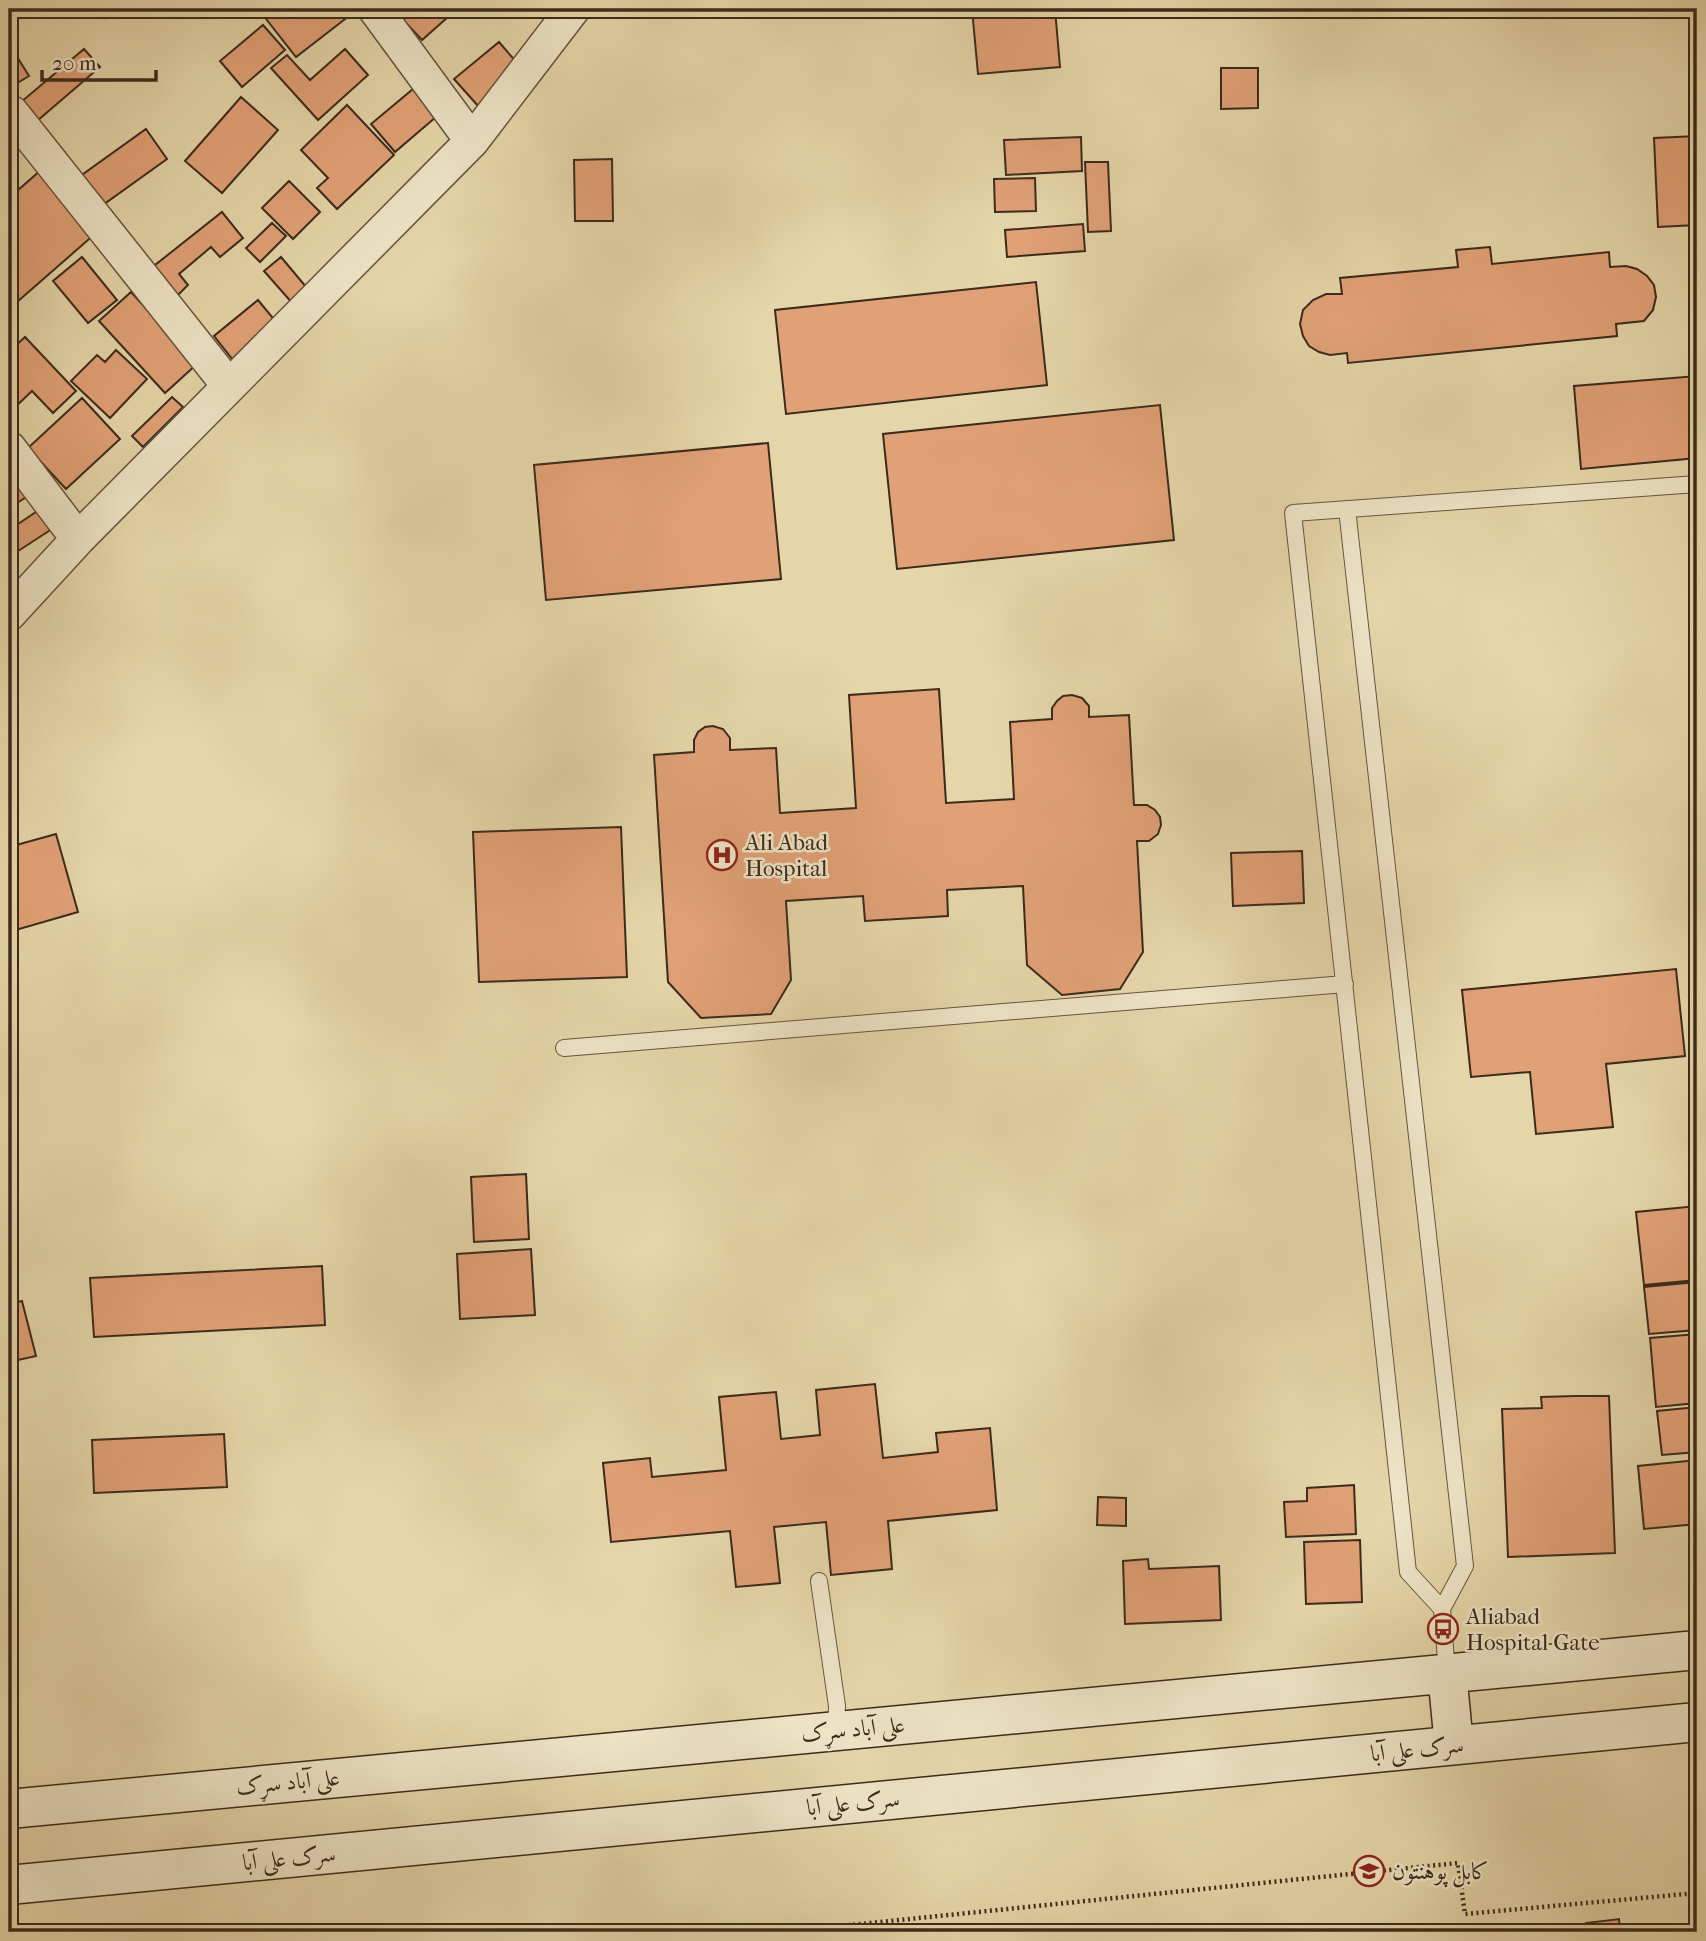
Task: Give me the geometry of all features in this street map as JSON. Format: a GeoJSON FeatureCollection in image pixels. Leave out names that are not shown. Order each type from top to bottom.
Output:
{"type":"FeatureCollection","features":[{"type":"Feature","properties":{"kind":"street"},"geometry":{"type":"LineString","coordinates":[[375,9],[472,141]]}},
{"type":"Feature","properties":{"kind":"street"},"geometry":{"type":"LineString","coordinates":[[9,614],[78,539],[472,141],[573,9]]}},
{"type":"Feature","properties":{"kind":"street"},"geometry":{"type":"LineString","coordinates":[[12,113],[229,386]]}},
{"type":"Feature","properties":{"kind":"street"},"geometry":{"type":"LineString","coordinates":[[9,448],[78,539]]}},
{"type":"Feature","properties":{"kind":"street","name":"علی آباد سړک"},"geometry":{"type":"LineString","coordinates":[[9,1809],[1697,1650]]}},
{"type":"Feature","properties":{"kind":"street"},"geometry":{"type":"LineString","coordinates":[[1447,1673],[1454,1745]]}},
{"type":"Feature","properties":{"kind":"street","name":"سرک علی آبا"},"geometry":{"type":"LineString","coordinates":[[9,1885],[1697,1722]]}},
{"type":"Feature","properties":{"kind":"lane"},"geometry":{"type":"LineString","coordinates":[[1441,1609],[1408,1572],[1293,513],[1697,484]]}},
{"type":"Feature","properties":{"kind":"lane"},"geometry":{"type":"LineString","coordinates":[[1347,509],[1465,1566],[1441,1609],[1447,1673]]}},
{"type":"Feature","properties":{"kind":"lane"},"geometry":{"type":"LineString","coordinates":[[564,1048],[1345,984]]}},
{"type":"Feature","properties":{"kind":"lane"},"geometry":{"type":"LineString","coordinates":[[819,1581],[837,1706],[836,1731]]}},
{"type":"Feature","properties":{"kind":"path"},"geometry":{"type":"LineString","coordinates":[[782,1932],[1458,1863],[1465,1914],[1697,1893]]}},
{"type":"Feature","properties":{"kind":"building"},"geometry":{"type":"Polygon","coordinates":[[[95,9],[114,9],[105,18],[95,9]]]}},
{"type":"Feature","properties":{"kind":"building"},"geometry":{"type":"Polygon","coordinates":[[[272,9],[358,9],[296,57],[263,15],[272,9]]]}},
{"type":"Feature","properties":{"kind":"building"},"geometry":{"type":"Polygon","coordinates":[[[393,9],[457,9],[422,40],[393,9]]]}},
{"type":"Feature","properties":{"kind":"building"},"geometry":{"type":"Polygon","coordinates":[[[972,9],[1055,9],[1060,67],[978,74],[972,9]]]}},
{"type":"Feature","properties":{"kind":"building"},"geometry":{"type":"Polygon","coordinates":[[[263,25],[285,50],[242,87],[220,61],[263,25]]]}},
{"type":"Feature","properties":{"kind":"building"},"geometry":{"type":"Polygon","coordinates":[[[499,42],[523,70],[479,107],[454,79],[499,42]]]}},
{"type":"Feature","properties":{"kind":"building"},"geometry":{"type":"Polygon","coordinates":[[[9,44],[29,76],[9,88],[9,44]]]}},
{"type":"Feature","properties":{"kind":"building"},"geometry":{"type":"Polygon","coordinates":[[[84,49],[100,67],[37,121],[21,102],[84,49]]]}},
{"type":"Feature","properties":{"kind":"building"},"geometry":{"type":"Polygon","coordinates":[[[345,49],[368,75],[318,120],[271,68],[287,55],[310,80],[345,49]]]}},
{"type":"Feature","properties":{"kind":"building"},"geometry":{"type":"Polygon","coordinates":[[[1221,68],[1258,68],[1258,108],[1221,109],[1221,68]]]}},
{"type":"Feature","properties":{"kind":"building"},"geometry":{"type":"Polygon","coordinates":[[[419,84],[443,111],[395,152],[371,124],[419,84]]]}},
{"type":"Feature","properties":{"kind":"building"},"geometry":{"type":"Polygon","coordinates":[[[241,97],[278,130],[222,193],[185,161],[241,97]]]}},
{"type":"Feature","properties":{"kind":"building"},"geometry":{"type":"Polygon","coordinates":[[[347,105],[394,155],[337,209],[317,188],[328,178],[301,150],[347,105]]]}},
{"type":"Feature","properties":{"kind":"building"},"geometry":{"type":"Polygon","coordinates":[[[146,129],[167,159],[93,212],[72,182],[146,129]]]}},
{"type":"Feature","properties":{"kind":"building"},"geometry":{"type":"Polygon","coordinates":[[[1697,136],[1697,225],[1658,227],[1654,138],[1697,136]]]}},
{"type":"Feature","properties":{"kind":"building"},"geometry":{"type":"Polygon","coordinates":[[[1081,137],[1082,171],[1006,175],[1004,140],[1081,137]]]}},
{"type":"Feature","properties":{"kind":"building"},"geometry":{"type":"Polygon","coordinates":[[[612,159],[613,221],[575,221],[574,160],[612,159]]]}},
{"type":"Feature","properties":{"kind":"building"},"geometry":{"type":"Polygon","coordinates":[[[1085,162],[1108,162],[1111,231],[1088,232],[1085,162]]]}},
{"type":"Feature","properties":{"kind":"building"},"geometry":{"type":"Polygon","coordinates":[[[41,170],[96,233],[9,309],[9,198],[41,170]]]}},
{"type":"Feature","properties":{"kind":"building"},"geometry":{"type":"Polygon","coordinates":[[[1035,178],[1036,211],[995,212],[994,179],[1035,178]]]}},
{"type":"Feature","properties":{"kind":"building"},"geometry":{"type":"Polygon","coordinates":[[[289,181],[320,212],[293,239],[262,208],[289,181]]]}},
{"type":"Feature","properties":{"kind":"building"},"geometry":{"type":"Polygon","coordinates":[[[222,212],[243,238],[220,257],[211,247],[179,274],[188,285],[174,299],[150,269],[222,212]]]}},
{"type":"Feature","properties":{"kind":"building"},"geometry":{"type":"Polygon","coordinates":[[[272,223],[286,236],[260,262],[246,248],[272,223]]]}},
{"type":"Feature","properties":{"kind":"building"},"geometry":{"type":"Polygon","coordinates":[[[1083,224],[1085,251],[1007,257],[1005,230],[1083,224]]]}},
{"type":"Feature","properties":{"kind":"building"},"geometry":{"type":"Polygon","coordinates":[[[1490,247],[1492,264],[1609,252],[1610,267],[1626,266],[1637,269],[1654,285],[1656,297],[1653,310],[1644,321],[1616,324],[1617,336],[1348,363],[1347,353],[1330,355],[1319,352],[1309,346],[1303,336],[1300,324],[1303,310],[1313,300],[1326,294],[1342,294],[1340,278],[1458,267],[1456,250],[1490,247]]]}},
{"type":"Feature","properties":{"kind":"building"},"geometry":{"type":"Polygon","coordinates":[[[82,257],[117,300],[88,323],[53,281],[82,257]]]}},
{"type":"Feature","properties":{"kind":"building"},"geometry":{"type":"Polygon","coordinates":[[[281,257],[307,288],[293,304],[264,271],[281,257]]]}},
{"type":"Feature","properties":{"kind":"building"},"geometry":{"type":"Polygon","coordinates":[[[1036,282],[1047,385],[786,414],[775,310],[1036,282]]]}},
{"type":"Feature","properties":{"kind":"building"},"geometry":{"type":"Polygon","coordinates":[[[131,292],[197,364],[165,393],[99,321],[131,292]]]}},
{"type":"Feature","properties":{"kind":"building"},"geometry":{"type":"Polygon","coordinates":[[[258,300],[277,323],[233,360],[214,336],[258,300]]]}},
{"type":"Feature","properties":{"kind":"building"},"geometry":{"type":"Polygon","coordinates":[[[25,337],[76,391],[53,413],[32,391],[9,413],[9,352],[25,337]]]}},
{"type":"Feature","properties":{"kind":"building"},"geometry":{"type":"Polygon","coordinates":[[[116,350],[147,379],[110,418],[71,381],[97,355],[105,362],[116,350]]]}},
{"type":"Feature","properties":{"kind":"building"},"geometry":{"type":"Polygon","coordinates":[[[1697,376],[1697,458],[1581,469],[1574,386],[1697,376]]]}},
{"type":"Feature","properties":{"kind":"building"},"geometry":{"type":"Polygon","coordinates":[[[172,397],[183,407],[143,447],[132,436],[172,397]]]}},
{"type":"Feature","properties":{"kind":"building"},"geometry":{"type":"Polygon","coordinates":[[[82,398],[120,439],[66,489],[28,448],[82,398]]]}},
{"type":"Feature","properties":{"kind":"building"},"geometry":{"type":"Polygon","coordinates":[[[1160,405],[1174,540],[897,569],[883,434],[1160,405]]]}},
{"type":"Feature","properties":{"kind":"building"},"geometry":{"type":"Polygon","coordinates":[[[768,443],[781,579],[546,600],[534,465],[768,443]]]}},
{"type":"Feature","properties":{"kind":"building"},"geometry":{"type":"Polygon","coordinates":[[[9,469],[28,496],[9,508],[9,469]]]}},
{"type":"Feature","properties":{"kind":"building"},"geometry":{"type":"Polygon","coordinates":[[[45,506],[58,525],[9,557],[9,530],[45,506]]]}},
{"type":"Feature","properties":{"kind":"building"},"geometry":{"type":"Polygon","coordinates":[[[939,689],[946,803],[1014,799],[1010,722],[1052,719],[1052,708],[1063,696],[1082,698],[1089,706],[1089,717],[1129,715],[1134,805],[1147,805],[1155,810],[1161,825],[1158,834],[1149,841],[1137,841],[1143,952],[1120,989],[1062,995],[1027,965],[1023,886],[947,890],[948,916],[865,921],[863,896],[786,901],[791,980],[771,1014],[701,1018],[668,982],[654,755],[694,752],[694,740],[698,732],[713,726],[723,729],[730,738],[730,750],[776,748],[780,813],[856,808],[849,695],[939,689]]]}},
{"type":"Feature","properties":{"kind":"building"},"geometry":{"type":"Polygon","coordinates":[[[621,827],[627,977],[479,982],[473,832],[621,827]]]}},
{"type":"Feature","properties":{"kind":"building"},"geometry":{"type":"Polygon","coordinates":[[[56,834],[78,912],[9,932],[9,847],[56,834]]]}},
{"type":"Feature","properties":{"kind":"building"},"geometry":{"type":"Polygon","coordinates":[[[1302,851],[1304,903],[1233,906],[1231,853],[1302,851]]]}},
{"type":"Feature","properties":{"kind":"building"},"geometry":{"type":"Polygon","coordinates":[[[1676,969],[1685,1056],[1606,1064],[1613,1127],[1536,1134],[1530,1072],[1471,1077],[1462,990],[1676,969]]]}},
{"type":"Feature","properties":{"kind":"building"},"geometry":{"type":"Polygon","coordinates":[[[526,1174],[529,1239],[474,1242],[471,1177],[526,1174]]]}},
{"type":"Feature","properties":{"kind":"building"},"geometry":{"type":"Polygon","coordinates":[[[1697,1206],[1697,1280],[1644,1285],[1636,1212],[1697,1206]]]}},
{"type":"Feature","properties":{"kind":"building"},"geometry":{"type":"Polygon","coordinates":[[[531,1249],[535,1315],[460,1319],[457,1254],[531,1249]]]}},
{"type":"Feature","properties":{"kind":"building"},"geometry":{"type":"Polygon","coordinates":[[[322,1266],[325,1325],[94,1337],[90,1278],[322,1266]]]}},
{"type":"Feature","properties":{"kind":"building"},"geometry":{"type":"Polygon","coordinates":[[[1697,1282],[1697,1330],[1649,1334],[1644,1287],[1697,1282]]]}},
{"type":"Feature","properties":{"kind":"building"},"geometry":{"type":"Polygon","coordinates":[[[22,1301],[36,1356],[9,1362],[9,1304],[22,1301]]]}},
{"type":"Feature","properties":{"kind":"building"},"geometry":{"type":"Polygon","coordinates":[[[1697,1334],[1697,1403],[1656,1407],[1650,1338],[1697,1334]]]}},
{"type":"Feature","properties":{"kind":"building"},"geometry":{"type":"Polygon","coordinates":[[[875,1384],[883,1458],[938,1452],[936,1433],[990,1428],[997,1510],[888,1521],[892,1569],[831,1575],[826,1522],[774,1527],[780,1583],[736,1587],[730,1531],[611,1542],[603,1463],[650,1458],[652,1477],[726,1470],[719,1397],[776,1392],[781,1439],[820,1435],[816,1390],[875,1384]]]}},
{"type":"Feature","properties":{"kind":"building"},"geometry":{"type":"Polygon","coordinates":[[[1609,1396],[1615,1553],[1508,1557],[1502,1409],[1542,1408],[1541,1397],[1609,1396]]]}},
{"type":"Feature","properties":{"kind":"building"},"geometry":{"type":"Polygon","coordinates":[[[1697,1407],[1697,1452],[1662,1455],[1657,1411],[1697,1407]]]}},
{"type":"Feature","properties":{"kind":"building"},"geometry":{"type":"Polygon","coordinates":[[[224,1434],[227,1487],[94,1493],[92,1440],[224,1434]]]}},
{"type":"Feature","properties":{"kind":"building"},"geometry":{"type":"Polygon","coordinates":[[[1697,1460],[1697,1524],[1644,1529],[1638,1466],[1697,1460]]]}},
{"type":"Feature","properties":{"kind":"building"},"geometry":{"type":"Polygon","coordinates":[[[1354,1485],[1356,1534],[1286,1537],[1284,1502],[1307,1501],[1307,1488],[1354,1485]]]}},
{"type":"Feature","properties":{"kind":"building"},"geometry":{"type":"Polygon","coordinates":[[[1098,1497],[1126,1498],[1126,1526],[1097,1525],[1098,1497]]]}},
{"type":"Feature","properties":{"kind":"building"},"geometry":{"type":"Polygon","coordinates":[[[1360,1540],[1362,1602],[1306,1604],[1304,1542],[1360,1540]]]}},
{"type":"Feature","properties":{"kind":"building"},"geometry":{"type":"Polygon","coordinates":[[[1148,1559],[1149,1569],[1219,1566],[1221,1620],[1125,1624],[1123,1561],[1148,1559]]]}},
{"type":"Feature","properties":{"kind":"building"},"geometry":{"type":"Polygon","coordinates":[[[1619,1919],[1620,1932],[1587,1932],[1586,1923],[1619,1919]]]}},
{"type":"Feature","properties":{"kind":"place","name":"Ali Abad Hospital"},"geometry":{"type":"Point","coordinates":[722,855]}},
{"type":"Feature","properties":{"kind":"place","name":"Aliabad Hospital Gate"},"geometry":{"type":"Point","coordinates":[1443,1629]}},
{"type":"Feature","properties":{"kind":"place","name":"کابل پوهنتون"},"geometry":{"type":"Point","coordinates":[1369,1871]}}]}
